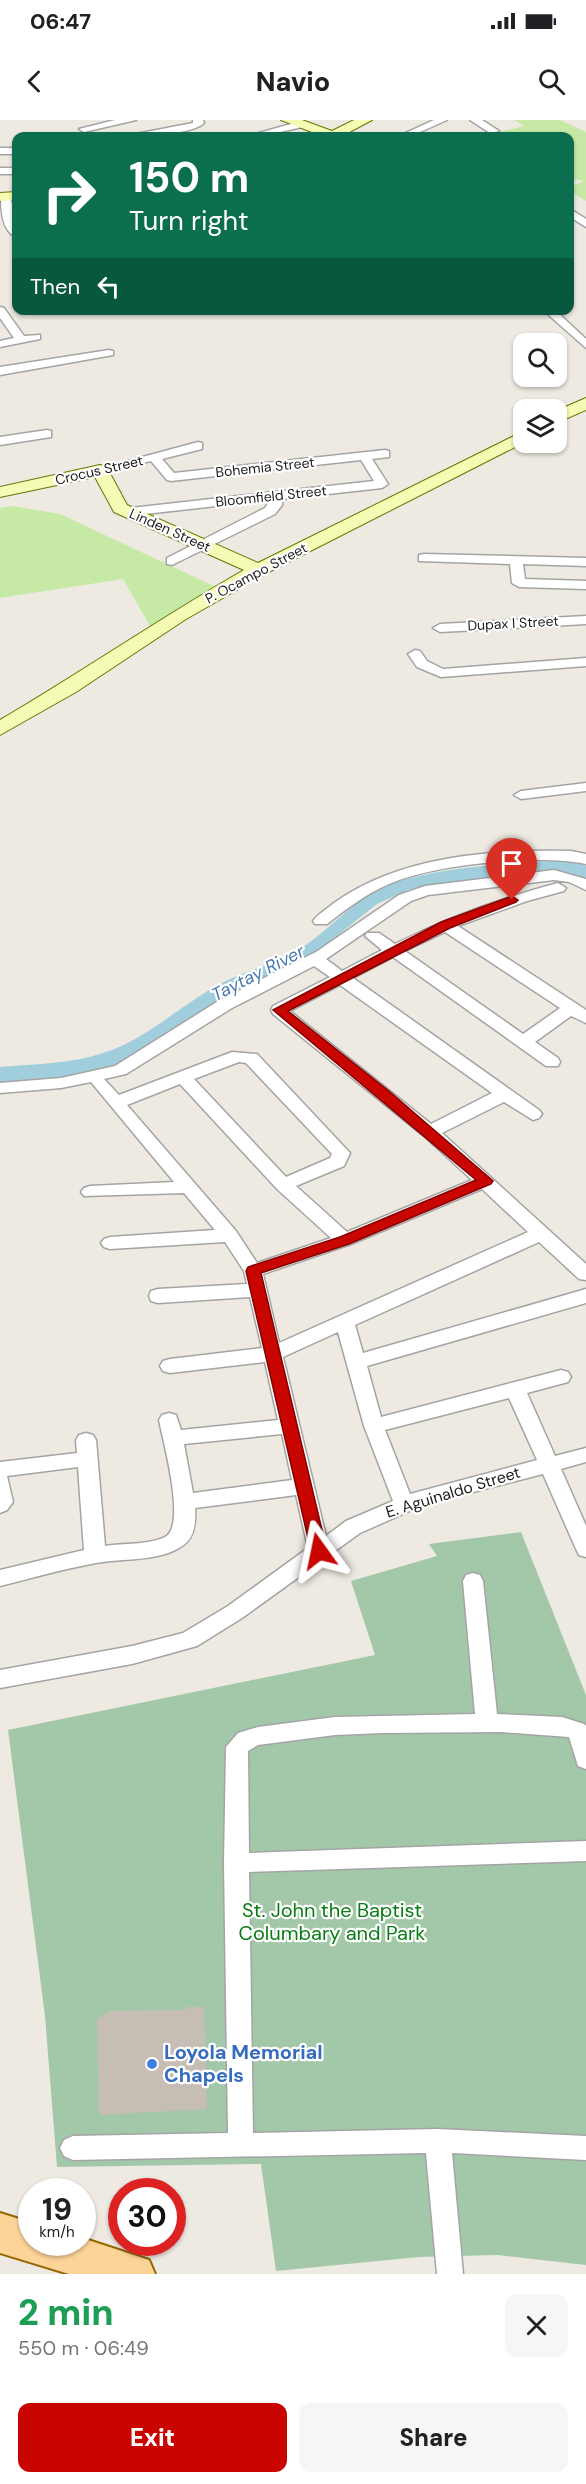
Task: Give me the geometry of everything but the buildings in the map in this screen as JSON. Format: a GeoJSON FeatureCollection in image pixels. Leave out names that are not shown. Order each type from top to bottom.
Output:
{"type":"FeatureCollection","features":[{"type":"Feature","properties":{"kind":"main road"},"geometry":{"type":"LineString","coordinates":[[0,2233],[134,2274]]}},
{"type":"Feature","properties":{"kind":"street"},"geometry":{"type":"LineString","coordinates":[[74,120],[89,132]]}},
{"type":"Feature","properties":{"kind":"street"},"geometry":{"type":"LineString","coordinates":[[84,129],[131,120]]}},
{"type":"Feature","properties":{"kind":"street"},"geometry":{"type":"LineString","coordinates":[[154,132],[196,125],[199,123],[198,120]]}},
{"type":"Feature","properties":{"kind":"street"},"geometry":{"type":"LineString","coordinates":[[341,132],[365,120]]}},
{"type":"Feature","properties":{"kind":"street"},"geometry":{"type":"LineString","coordinates":[[414,132],[442,120]]}},
{"type":"Feature","properties":{"kind":"street"},"geometry":{"type":"LineString","coordinates":[[475,120],[494,131]]}},
{"type":"Feature","properties":{"kind":"street"},"geometry":{"type":"LineString","coordinates":[[265,132],[293,123],[321,132]]}},
{"type":"Feature","properties":{"kind":"street"},"geometry":{"type":"LineString","coordinates":[[7,197],[12,221]]}},
{"type":"Feature","properties":{"kind":"street"},"geometry":{"type":"LineString","coordinates":[[1,314],[21,340]]}},
{"type":"Feature","properties":{"kind":"street"},"geometry":{"type":"LineString","coordinates":[[553,315],[586,345]]}},
{"type":"Feature","properties":{"kind":"street"},"geometry":{"type":"LineString","coordinates":[[0,344],[36,337]]}},
{"type":"Feature","properties":{"kind":"street"},"geometry":{"type":"LineString","coordinates":[[0,371],[109,353]]}},
{"type":"Feature","properties":{"kind":"street"},"geometry":{"type":"LineString","coordinates":[[567,412],[586,403]]}},
{"type":"Feature","properties":{"kind":"street"},"geometry":{"type":"LineString","coordinates":[[0,428],[4,441],[47,434]]}},
{"type":"Feature","properties":{"kind":"street","name":"P. Ocampo Street"},"geometry":{"type":"LineString","coordinates":[[0,729],[69,688],[179,615],[258,570],[513,442]]}},
{"type":"Feature","properties":{"kind":"street","name":"Crocus Street"},"geometry":{"type":"LineString","coordinates":[[0,492],[198,446]]}},
{"type":"Feature","properties":{"kind":"street","name":"Bohemia Street"},"geometry":{"type":"LineString","coordinates":[[154,458],[171,477],[386,454]]}},
{"type":"Feature","properties":{"kind":"street","name":"Bloomfield Street"},"geometry":{"type":"LineString","coordinates":[[128,512],[382,484],[364,456]]}},
{"type":"Feature","properties":{"kind":"street","name":"Linden Street"},"geometry":{"type":"LineString","coordinates":[[100,470],[120,508],[258,570]]}},
{"type":"Feature","properties":{"kind":"street"},"geometry":{"type":"LineString","coordinates":[[172,561],[270,511],[276,505],[277,496]]}},
{"type":"Feature","properties":{"kind":"street"},"geometry":{"type":"LineString","coordinates":[[424,558],[586,562]]}},
{"type":"Feature","properties":{"kind":"street"},"geometry":{"type":"LineString","coordinates":[[516,559],[519,583],[586,585]]}},
{"type":"Feature","properties":{"kind":"street","name":"Dupax I Street"},"geometry":{"type":"LineString","coordinates":[[440,628],[586,620]]}},
{"type":"Feature","properties":{"kind":"street"},"geometry":{"type":"LineString","coordinates":[[415,654],[422,664],[441,673],[586,662]]}},
{"type":"Feature","properties":{"kind":"street"},"geometry":{"type":"LineString","coordinates":[[521,795],[586,787]]}},
{"type":"Feature","properties":{"kind":"street"},"geometry":{"type":"LineString","coordinates":[[321,921],[369,887],[402,874],[549,854],[576,855],[586,859]]}},
{"type":"Feature","properties":{"kind":"street"},"geometry":{"type":"LineString","coordinates":[[0,1088],[61,1083],[120,1070],[226,1004],[322,954],[405,898],[425,891],[554,875],[573,878],[586,885]]}},
{"type":"Feature","properties":{"kind":"street"},"geometry":{"type":"LineString","coordinates":[[558,888],[498,904],[445,925],[279,1010],[430,1132],[586,1274]]}},
{"type":"Feature","properties":{"kind":"street"},"geometry":{"type":"LineString","coordinates":[[445,925],[586,1018]]}},
{"type":"Feature","properties":{"kind":"street"},"geometry":{"type":"LineString","coordinates":[[373,936],[552,1062]]}},
{"type":"Feature","properties":{"kind":"street"},"geometry":{"type":"LineString","coordinates":[[319,962],[533,1114]]}},
{"type":"Feature","properties":{"kind":"street"},"geometry":{"type":"LineString","coordinates":[[523,1042],[570,1009]]}},
{"type":"Feature","properties":{"kind":"street"},"geometry":{"type":"LineString","coordinates":[[116,1103],[238,1056],[250,1058],[341,1153],[338,1162],[283,1185]]}},
{"type":"Feature","properties":{"kind":"street"},"geometry":{"type":"LineString","coordinates":[[183,1077],[283,1185],[345,1240]]}},
{"type":"Feature","properties":{"kind":"street"},"geometry":{"type":"LineString","coordinates":[[99,1083],[230,1235],[253,1271],[319,1551]]}},
{"type":"Feature","properties":{"kind":"street"},"geometry":{"type":"LineString","coordinates":[[430,1132],[505,1094]]}},
{"type":"Feature","properties":{"kind":"street"},"geometry":{"type":"LineString","coordinates":[[253,1271],[345,1240],[486,1181]]}},
{"type":"Feature","properties":{"kind":"street"},"geometry":{"type":"LineString","coordinates":[[90,1192],[190,1188]]}},
{"type":"Feature","properties":{"kind":"street"},"geometry":{"type":"LineString","coordinates":[[170,1366],[272,1354],[542,1233]]}},
{"type":"Feature","properties":{"kind":"street"},"geometry":{"type":"LineString","coordinates":[[110,1243],[230,1235]]}},
{"type":"Feature","properties":{"kind":"street"},"geometry":{"type":"LineString","coordinates":[[158,1296],[258,1290]]}},
{"type":"Feature","properties":{"kind":"street"},"geometry":{"type":"LineString","coordinates":[[357,1362],[586,1296]]}},
{"type":"Feature","properties":{"kind":"street"},"geometry":{"type":"LineString","coordinates":[[344,1321],[374,1426],[404,1504]]}},
{"type":"Feature","properties":{"kind":"street"},"geometry":{"type":"LineString","coordinates":[[374,1426],[516,1391],[561,1377]]}},
{"type":"Feature","properties":{"kind":"street"},"geometry":{"type":"LineString","coordinates":[[516,1391],[585,1543]]}},
{"type":"Feature","properties":{"kind":"street"},"geometry":{"type":"LineString","coordinates":[[0,1578],[95,1554],[167,1545],[182,1536],[186,1526],[184,1502],[170,1429],[290,1426]]}},
{"type":"Feature","properties":{"kind":"street"},"geometry":{"type":"LineString","coordinates":[[0,1469],[86,1449],[95,1554]]}},
{"type":"Feature","properties":{"kind":"street","name":"E. Aguinaldo Street"},"geometry":{"type":"LineString","coordinates":[[0,1679],[132,1655],[189,1640],[235,1612],[353,1527],[404,1504],[586,1455]]}},
{"type":"Feature","properties":{"kind":"street"},"geometry":{"type":"LineString","coordinates":[[0,1481],[3,1502],[0,1505]]}},
{"type":"Feature","properties":{"kind":"street"},"geometry":{"type":"LineString","coordinates":[[184,1502],[305,1486]]}},
{"type":"Feature","properties":{"kind":"street"},"geometry":{"type":"LineString","coordinates":[[473,1581],[487,1723]]}},
{"type":"Feature","properties":{"kind":"street"},"geometry":{"type":"LineString","coordinates":[[241,2145],[238,1832],[235,1772],[237,1747],[246,1739],[336,1726],[487,1723],[564,1725],[576,1730],[583,1739],[586,1760]]}},
{"type":"Feature","properties":{"kind":"street"},"geometry":{"type":"LineString","coordinates":[[237,1863],[586,1851]]}},
{"type":"Feature","properties":{"kind":"street"},"geometry":{"type":"LineString","coordinates":[[438,2141],[450,2274]]}},
{"type":"Feature","properties":{"kind":"street"},"geometry":{"type":"LineString","coordinates":[[74,2148],[438,2141],[586,2148]]}},
{"type":"Feature","properties":{"kind":"green space"},"geometry":{"type":"Polygon","coordinates":[[[514,120],[560,120],[586,132],[586,201],[574,194],[574,185],[584,181],[574,179],[574,132],[500,132],[524,126],[514,120]]]}},
{"type":"Feature","properties":{"kind":"green space"},"geometry":{"type":"Polygon","coordinates":[[[13,506],[60,514],[216,587],[150,626],[123,579],[0,598],[0,508],[13,506]]]}},
{"type":"Feature","properties":{"kind":"green space","name":"St. John the Baptist Columbary and Park"},"geometry":{"type":"Polygon","coordinates":[[[521,1532],[586,1695],[586,2265],[497,2255],[419,2257],[276,2271],[261,2164],[57,2167],[45,2016],[8,1730],[375,1655],[351,1581],[437,1556],[429,1544],[521,1532]]]}},
{"type":"Feature","properties":{"kind":"water","name":"Taytay River"},"geometry":{"type":"Polygon","coordinates":[[[565,860],[586,866],[586,882],[552,872],[496,876],[410,889],[377,904],[314,954],[223,997],[136,1055],[99,1072],[42,1081],[0,1083],[0,1067],[78,1059],[103,1053],[135,1039],[209,990],[295,952],[361,900],[386,886],[406,879],[450,870],[565,860]]]}},
{"type":"Feature","properties":{"kind":"place","name":"Loyola Memorial Chapels"},"geometry":{"type":"Point","coordinates":[152,2064]}},
{"type":"Feature","properties":{"kind":"route"},"geometry":{"type":"LineString","coordinates":[[319,1551],[253,1271],[345,1240],[486,1181],[385,1094],[279,1010],[445,925],[512,900]]}}]}
